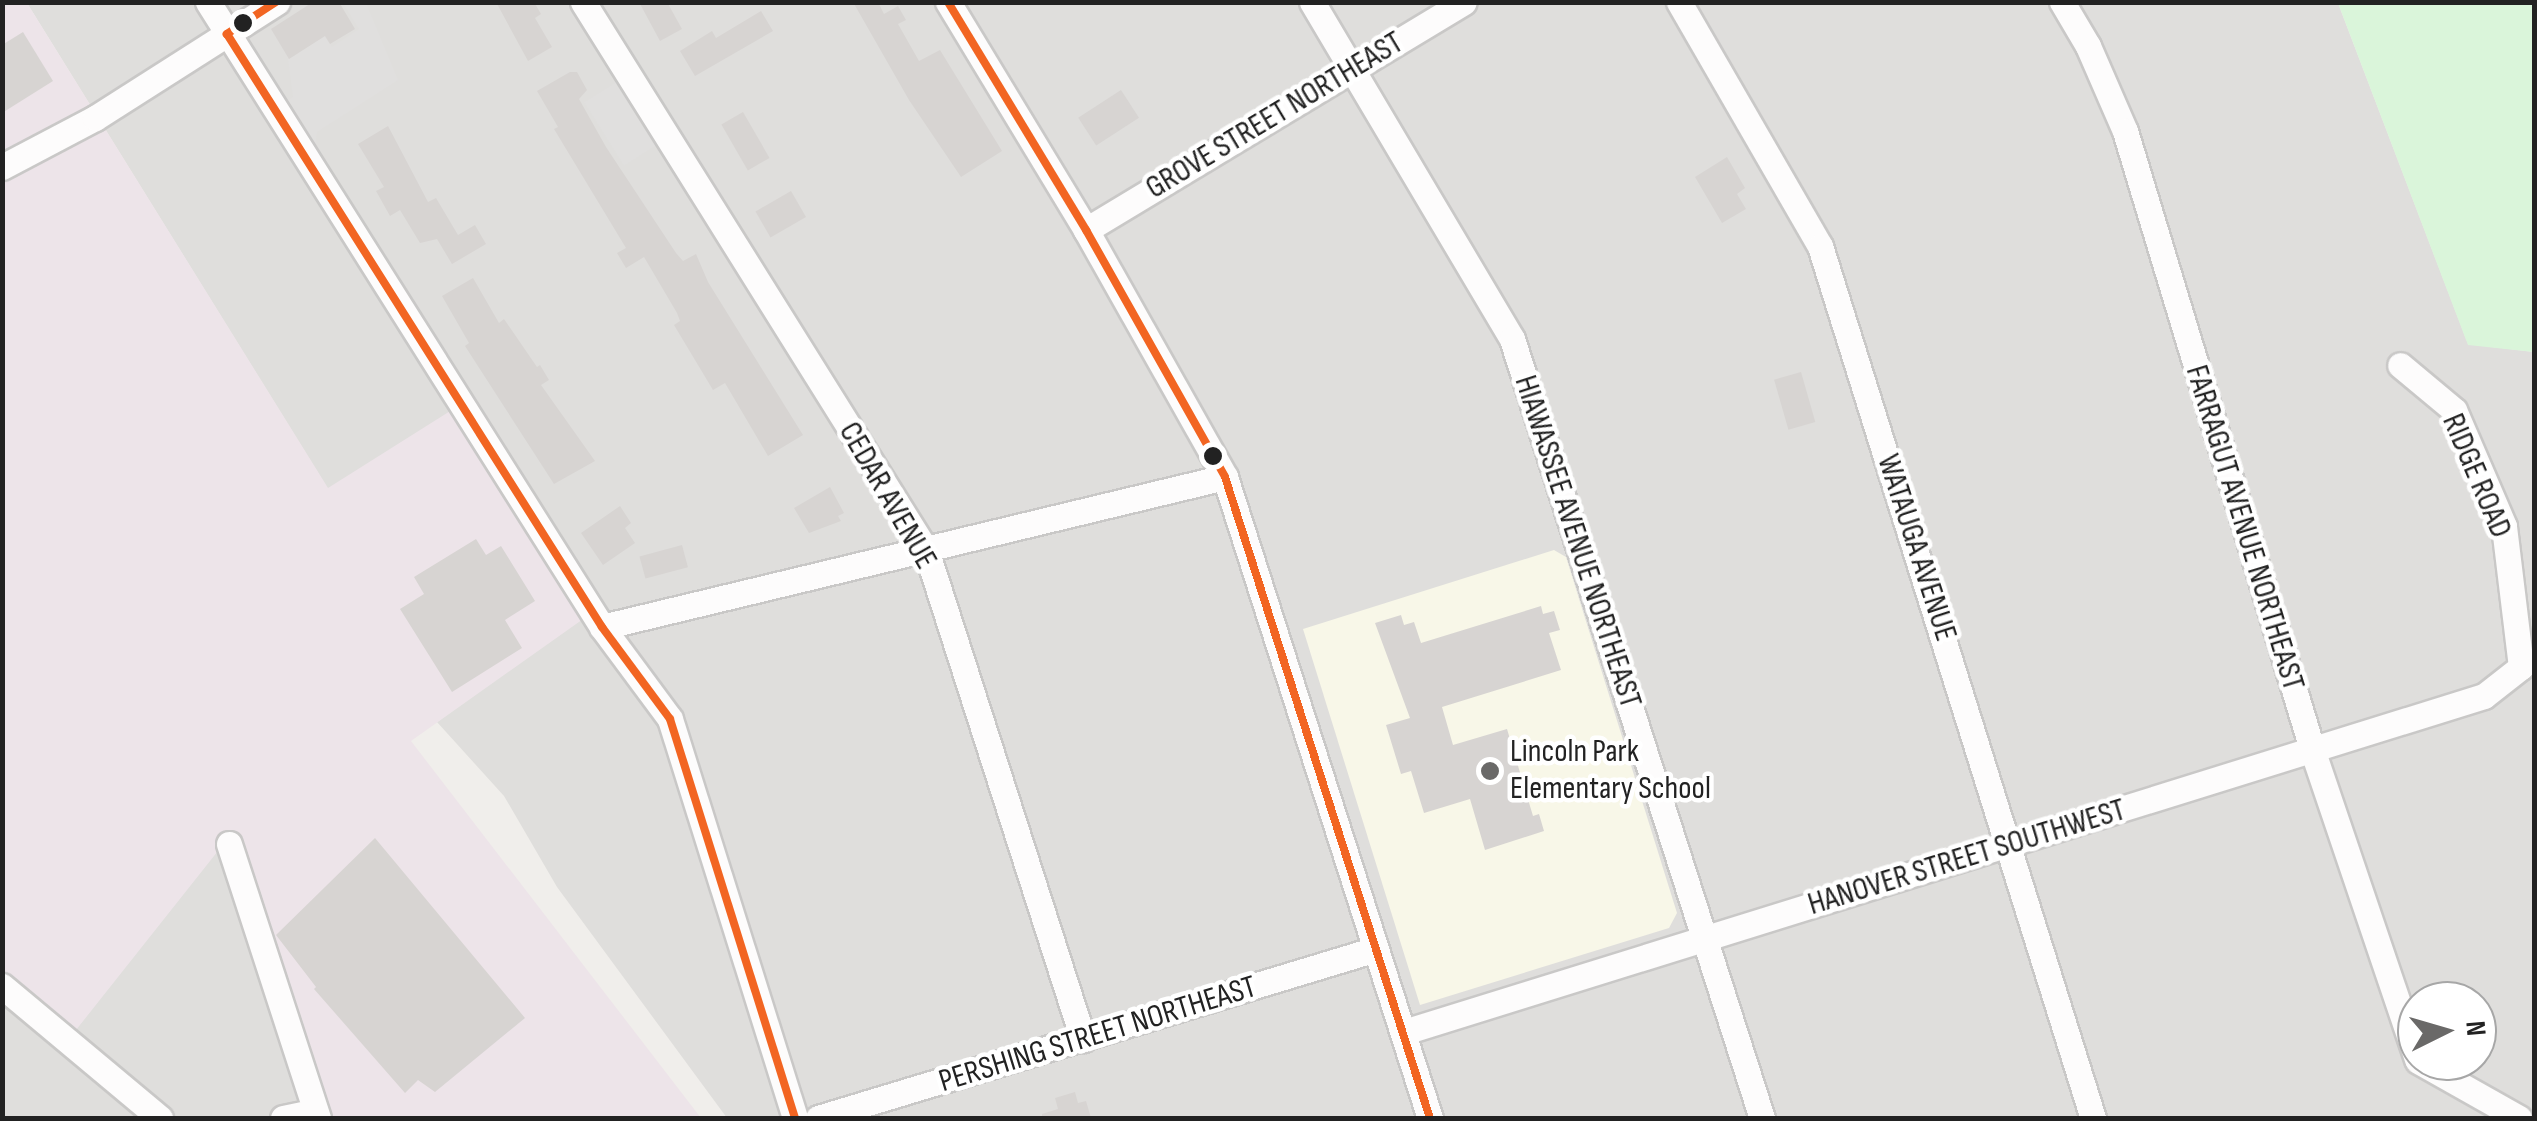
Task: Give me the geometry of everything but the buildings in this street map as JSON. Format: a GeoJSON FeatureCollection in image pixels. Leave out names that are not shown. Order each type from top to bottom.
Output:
{"type":"FeatureCollection","features":[{"type":"Feature","properties":{"kind":"street"},"geometry":{"type":"LineString","coordinates":[[208,2],[602,628],[670,719],[795,1118]]}},
{"type":"Feature","properties":{"kind":"street"},"geometry":{"type":"LineString","coordinates":[[2,166],[95,118],[277,2]]}},
{"type":"Feature","properties":{"kind":"street","name":"CEDAR AVENUE"},"geometry":{"type":"LineString","coordinates":[[584,2],[926,550],[1083,1039]]}},
{"type":"Feature","properties":{"kind":"street"},"geometry":{"type":"LineString","coordinates":[[948,2],[1086,230],[1225,477],[1430,1118]]}},
{"type":"Feature","properties":{"kind":"street","name":"HIAWASSEE AVENUE NORTHEAST"},"geometry":{"type":"LineString","coordinates":[[1312,2],[1512,339],[1762,1118]]}},
{"type":"Feature","properties":{"kind":"street","name":"GROVE STREET NORTHEAST"},"geometry":{"type":"LineString","coordinates":[[1086,230],[1464,2]]}},
{"type":"Feature","properties":{"kind":"street","name":"WATAUGA AVENUE"},"geometry":{"type":"LineString","coordinates":[[1679,2],[1820,246],[2093,1118]]}},
{"type":"Feature","properties":{"kind":"street","name":"FARRAGUT AVENUE NORTHEAST"},"geometry":{"type":"LineString","coordinates":[[2062,2],[2088,46],[2125,131],[2312,749],[2397,1001]]}},
{"type":"Feature","properties":{"kind":"street","name":"RIDGE ROAD"},"geometry":{"type":"LineString","coordinates":[[2400,364],[2454,410],[2504,526],[2522,667]]}},
{"type":"Feature","properties":{"kind":"street"},"geometry":{"type":"LineString","coordinates":[[602,628],[1225,477]]}},
{"type":"Feature","properties":{"kind":"street","name":"HANOVER STREET SOUTHWEST"},"geometry":{"type":"LineString","coordinates":[[1404,1032],[2484,696],[2522,667]]}},
{"type":"Feature","properties":{"kind":"street"},"geometry":{"type":"LineString","coordinates":[[229,844],[316,1115],[283,1118]]}},
{"type":"Feature","properties":{"kind":"street","name":"PERSHING STREET NORTHEAST"},"geometry":{"type":"LineString","coordinates":[[818,1118],[1376,949]]}},
{"type":"Feature","properties":{"kind":"street"},"geometry":{"type":"LineString","coordinates":[[2,986],[160,1118]]}},
{"type":"Feature","properties":{"kind":"street","name":"FARRAGUT AVENUE NORTHEAST"},"geometry":{"type":"LineString","coordinates":[[2454,1081],[2519,1118]]}},
{"type":"Feature","properties":{"kind":"shaded area"},"geometry":{"type":"Polygon","coordinates":[[[2,3],[27,3],[328,488],[455,408],[586,617],[411,741],[701,1118],[323,1118],[233,832],[76,1030],[3,970],[2,3]]]}},
{"type":"Feature","properties":{"kind":"shaded area"},"geometry":{"type":"Polygon","coordinates":[[[27,3],[2338,3],[2468,344],[2534,352],[2534,1118],[727,1118],[557,887],[504,796],[437,722],[585,616],[455,409],[328,489],[27,3]]]}},
{"type":"Feature","properties":{"kind":"shaded area"},"geometry":{"type":"Polygon","coordinates":[[[343,3],[366,3],[398,80],[317,132],[314,153],[284,103],[293,97],[288,59],[325,36],[332,47],[359,29],[343,3]]]}},
{"type":"Feature","properties":{"kind":"shaded area"},"geometry":{"type":"Polygon","coordinates":[[[618,81],[658,145],[624,166],[584,102],[618,81]]]}},
{"type":"Feature","properties":{"kind":"shaded area","name":"Lincoln Park Elementary School"},"geometry":{"type":"Polygon","coordinates":[[[1554,550],[1566,557],[1677,913],[1669,928],[1420,1005],[1303,629],[1554,550]]]}},
{"type":"Feature","properties":{"kind":"shaded area"},"geometry":{"type":"Polygon","coordinates":[[[233,831],[323,1118],[3,1118],[2,970],[76,1029],[233,831]]]}},
{"type":"Feature","properties":{"kind":"green space"},"geometry":{"type":"Polygon","coordinates":[[[2338,3],[2534,3],[2534,352],[2468,345],[2338,3]]]}},
{"type":"Feature","properties":{"kind":"transit line"},"geometry":{"type":"LineString","coordinates":[[276,2],[227,34],[602,627],[670,719],[795,1118]]}},
{"type":"Feature","properties":{"kind":"transit line"},"geometry":{"type":"LineString","coordinates":[[948,2],[1086,230],[1225,477],[1430,1118]]}},
{"type":"Feature","properties":{"kind":"place","name":"Lincoln Park Elementary School"},"geometry":{"type":"Point","coordinates":[1490,771]}}]}
